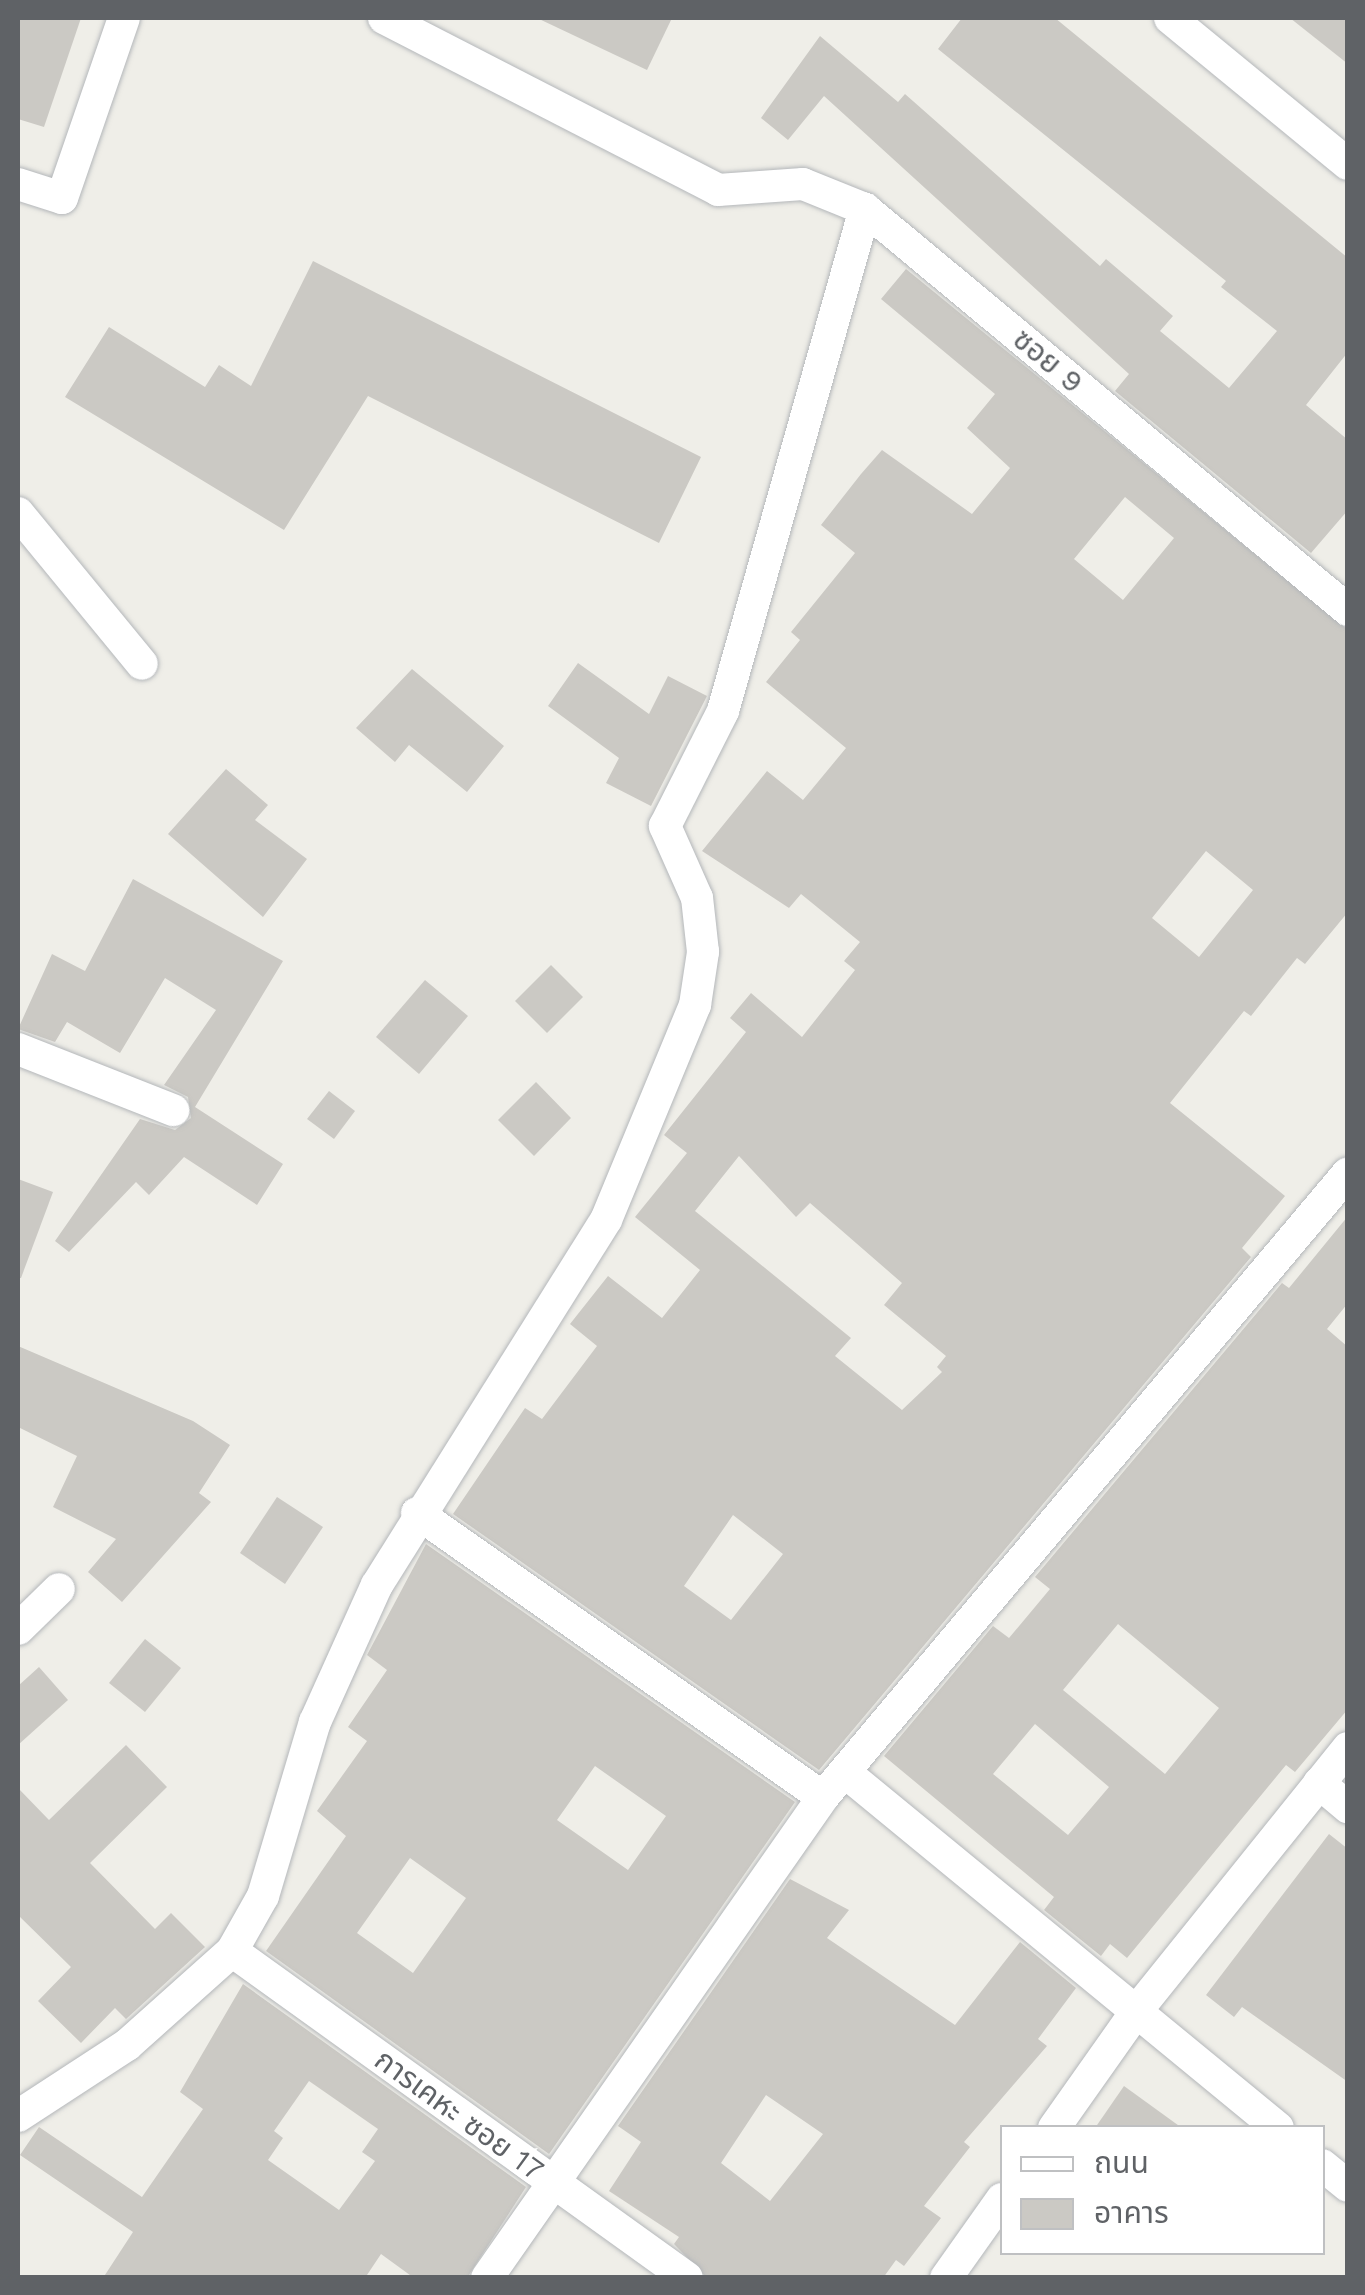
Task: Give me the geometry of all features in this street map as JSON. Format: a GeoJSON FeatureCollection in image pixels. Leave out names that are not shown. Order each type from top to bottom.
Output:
{"type":"FeatureCollection","features":[{"type":"Feature","properties":{"kind":"street"},"geometry":{"type":"LineString","coordinates":[[18,184],[62,198],[124,18]]}},
{"type":"Feature","properties":{"kind":"street","name":"ซอย 9"},"geometry":{"type":"LineString","coordinates":[[384,18],[718,190],[803,184],[866,209],[1348,610]]}},
{"type":"Feature","properties":{"kind":"street"},"geometry":{"type":"LineString","coordinates":[[1170,18],[1348,164]]}},
{"type":"Feature","properties":{"kind":"street"},"geometry":{"type":"LineString","coordinates":[[24,2100],[127,2045],[232,1951],[263,1896],[316,1722],[417,1513],[606,1220],[695,1005],[703,952],[697,898],[665,826],[723,711],[866,209]]}},
{"type":"Feature","properties":{"kind":"street"},"geometry":{"type":"LineString","coordinates":[[18,513],[142,664]]}},
{"type":"Feature","properties":{"kind":"street"},"geometry":{"type":"LineString","coordinates":[[18,1048],[173,1110]]}},
{"type":"Feature","properties":{"kind":"street"},"geometry":{"type":"LineString","coordinates":[[487,2278],[823,1797],[1348,1173]]}},
{"type":"Feature","properties":{"kind":"street"},"geometry":{"type":"LineString","coordinates":[[417,1513],[823,1797]]}},
{"type":"Feature","properties":{"kind":"street"},"geometry":{"type":"LineString","coordinates":[[18,1629],[59,1589]]}},
{"type":"Feature","properties":{"kind":"street"},"geometry":{"type":"LineString","coordinates":[[1056,2125],[1138,2008],[1348,1748]]}},
{"type":"Feature","properties":{"kind":"street"},"geometry":{"type":"LineString","coordinates":[[846,1773],[1138,2008],[1274,2125]]}},
{"type":"Feature","properties":{"kind":"street"},"geometry":{"type":"LineString","coordinates":[[1319,1784],[1348,1807]]}},
{"type":"Feature","properties":{"kind":"street","name":"การเคหะ ซอย 17"},"geometry":{"type":"LineString","coordinates":[[232,1951],[686,2278]]}},
{"type":"Feature","properties":{"kind":"street"},"geometry":{"type":"LineString","coordinates":[[1325,2167],[1348,2186]]}},
{"type":"Feature","properties":{"kind":"street"},"geometry":{"type":"LineString","coordinates":[[946,2278],[1000,2202]]}},
{"type":"Feature","properties":{"kind":"building"},"geometry":{"type":"Polygon","coordinates":[[[18,18],[81,18],[44,127],[18,119],[18,18]]]}},
{"type":"Feature","properties":{"kind":"building"},"geometry":{"type":"Polygon","coordinates":[[[537,18],[672,18],[647,70],[537,18]]]}},
{"type":"Feature","properties":{"kind":"building"},"geometry":{"type":"Polygon","coordinates":[[[962,18],[1055,18],[1348,258],[1348,352],[1306,405],[1348,440],[1348,510],[1311,553],[1115,391],[1129,374],[824,96],[788,140],[761,118],[820,36],[898,102],[905,94],[1100,266],[1106,259],[1173,316],[1160,331],[1229,388],[1277,331],[1221,287],[1226,281],[938,49],[962,18]]]}},
{"type":"Feature","properties":{"kind":"building"},"geometry":{"type":"Polygon","coordinates":[[[1290,18],[1348,18],[1348,64],[1290,18]]]}},
{"type":"Feature","properties":{"kind":"building"},"geometry":{"type":"Polygon","coordinates":[[[313,261],[701,457],[659,543],[368,396],[284,530],[65,397],[109,327],[205,387],[219,365],[251,386],[313,261]]]}},
{"type":"Feature","properties":{"kind":"building"},"geometry":{"type":"Polygon","coordinates":[[[906,269],[1348,630],[1348,912],[1305,964],[1297,958],[1251,1016],[1244,1011],[1170,1103],[1285,1196],[1242,1248],[1251,1257],[819,1770],[453,1514],[525,1408],[542,1419],[597,1346],[570,1324],[608,1276],[662,1318],[700,1270],[635,1217],[687,1153],[664,1135],[746,1032],[730,1018],[751,993],[802,1037],[855,970],[844,961],[860,942],[801,894],[789,908],[702,851],[767,771],[803,800],[846,748],[766,682],[800,640],[791,632],[855,553],[821,525],[861,474],[882,450],[972,514],[1010,468],[967,428],[995,394],[881,299],[906,269]],[[1125,497],[1074,559],[1123,600],[1174,538],[1125,497]],[[1206,851],[1152,918],[1199,957],[1253,890],[1206,851]],[[739,1156],[695,1211],[851,1338],[835,1356],[902,1410],[942,1372],[937,1367],[946,1356],[884,1305],[902,1283],[810,1203],[796,1217],[739,1156]],[[733,1515],[684,1586],[731,1620],[783,1554],[733,1515]]]}},
{"type":"Feature","properties":{"kind":"building"},"geometry":{"type":"Polygon","coordinates":[[[578,663],[649,714],[668,676],[707,696],[651,806],[606,783],[619,758],[548,706],[578,663]]]}},
{"type":"Feature","properties":{"kind":"building"},"geometry":{"type":"Polygon","coordinates":[[[412,669],[504,746],[467,792],[409,745],[395,762],[356,728],[412,669]]]}},
{"type":"Feature","properties":{"kind":"building"},"geometry":{"type":"Polygon","coordinates":[[[226,769],[268,805],[255,820],[307,859],[263,917],[168,834],[226,769]]]}},
{"type":"Feature","properties":{"kind":"building"},"geometry":{"type":"Polygon","coordinates":[[[133,879],[283,961],[195,1107],[283,1164],[257,1205],[184,1157],[149,1195],[136,1182],[69,1252],[55,1241],[140,1119],[175,1130],[191,1118],[188,1097],[164,1085],[216,1010],[165,978],[120,1053],[67,1022],[55,1042],[18,1029],[52,954],[85,971],[133,879]]]}},
{"type":"Feature","properties":{"kind":"building"},"geometry":{"type":"Polygon","coordinates":[[[551,965],[583,997],[547,1033],[515,1001],[551,965]]]}},
{"type":"Feature","properties":{"kind":"building"},"geometry":{"type":"Polygon","coordinates":[[[425,980],[468,1016],[419,1074],[376,1037],[425,980]]]}},
{"type":"Feature","properties":{"kind":"building"},"geometry":{"type":"Polygon","coordinates":[[[536,1082],[571,1118],[534,1156],[498,1120],[536,1082]]]}},
{"type":"Feature","properties":{"kind":"building"},"geometry":{"type":"Polygon","coordinates":[[[329,1091],[355,1111],[334,1139],[307,1119],[329,1091]]]}},
{"type":"Feature","properties":{"kind":"building"},"geometry":{"type":"Polygon","coordinates":[[[18,1179],[53,1192],[21,1278],[18,1278],[18,1179]]]}},
{"type":"Feature","properties":{"kind":"building"},"geometry":{"type":"Polygon","coordinates":[[[1348,1216],[1348,1303],[1327,1329],[1348,1347],[1348,1709],[1295,1772],[1286,1765],[1127,1958],[1110,1944],[1101,1956],[1044,1910],[1054,1897],[884,1756],[993,1626],[1009,1638],[1050,1589],[1035,1577],[1282,1283],[1289,1288],[1348,1216]],[[1118,1624],[1063,1690],[1165,1774],[1219,1708],[1118,1624]],[[1035,1724],[993,1774],[1068,1835],[1109,1787],[1035,1724]]]}},
{"type":"Feature","properties":{"kind":"building"},"geometry":{"type":"Polygon","coordinates":[[[18,1346],[193,1421],[230,1445],[199,1493],[211,1502],[122,1602],[88,1572],[116,1539],[53,1507],[77,1456],[18,1427],[18,1346]]]}},
{"type":"Feature","properties":{"kind":"building"},"geometry":{"type":"Polygon","coordinates":[[[277,1497],[323,1527],[285,1584],[240,1553],[277,1497]]]}},
{"type":"Feature","properties":{"kind":"building"},"geometry":{"type":"Polygon","coordinates":[[[426,1544],[795,1802],[549,2154],[266,1951],[346,1836],[317,1811],[367,1741],[348,1727],[387,1670],[367,1655],[426,1544]],[[595,1766],[557,1820],[628,1870],[666,1816],[595,1766]],[[410,1858],[357,1933],[413,1973],[466,1898],[410,1858]]]}},
{"type":"Feature","properties":{"kind":"building"},"geometry":{"type":"Polygon","coordinates":[[[145,1639],[181,1668],[145,1712],[109,1683],[145,1639]]]}},
{"type":"Feature","properties":{"kind":"building"},"geometry":{"type":"Polygon","coordinates":[[[39,1667],[68,1700],[18,1745],[18,1686],[39,1667]]]}},
{"type":"Feature","properties":{"kind":"building"},"geometry":{"type":"Polygon","coordinates":[[[126,1745],[167,1787],[90,1863],[155,1929],[171,1913],[205,1947],[126,2019],[115,2008],[81,2043],[38,2001],[71,1967],[18,1915],[18,1788],[49,1820],[126,1745]]]}},
{"type":"Feature","properties":{"kind":"building"},"geometry":{"type":"Polygon","coordinates":[[[1329,1834],[1348,1849],[1348,2082],[1242,2007],[1234,2017],[1206,1995],[1329,1834]]]}},
{"type":"Feature","properties":{"kind":"building"},"geometry":{"type":"Polygon","coordinates":[[[790,1879],[849,1910],[827,1938],[955,2025],[1020,1942],[1076,1988],[1038,2039],[1047,2046],[964,2142],[970,2147],[924,2206],[941,2218],[904,2266],[896,2260],[883,2278],[707,2278],[674,2244],[679,2237],[609,2191],[641,2142],[618,2126],[790,1879]],[[766,2095],[721,2163],[770,2201],[823,2134],[766,2095]]]}},
{"type":"Feature","properties":{"kind":"building"},"geometry":{"type":"Polygon","coordinates":[[[243,1984],[526,2187],[467,2278],[414,2278],[381,2254],[365,2278],[103,2278],[133,2232],[20,2155],[39,2127],[142,2197],[203,2109],[180,2092],[243,1984]],[[309,2081],[274,2131],[283,2138],[268,2160],[339,2210],[375,2161],[362,2152],[378,2129],[309,2081]]]}},
{"type":"Feature","properties":{"kind":"building"},"geometry":{"type":"Polygon","coordinates":[[[1124,2086],[1178,2125],[1097,2125],[1124,2086]]]}}]}
